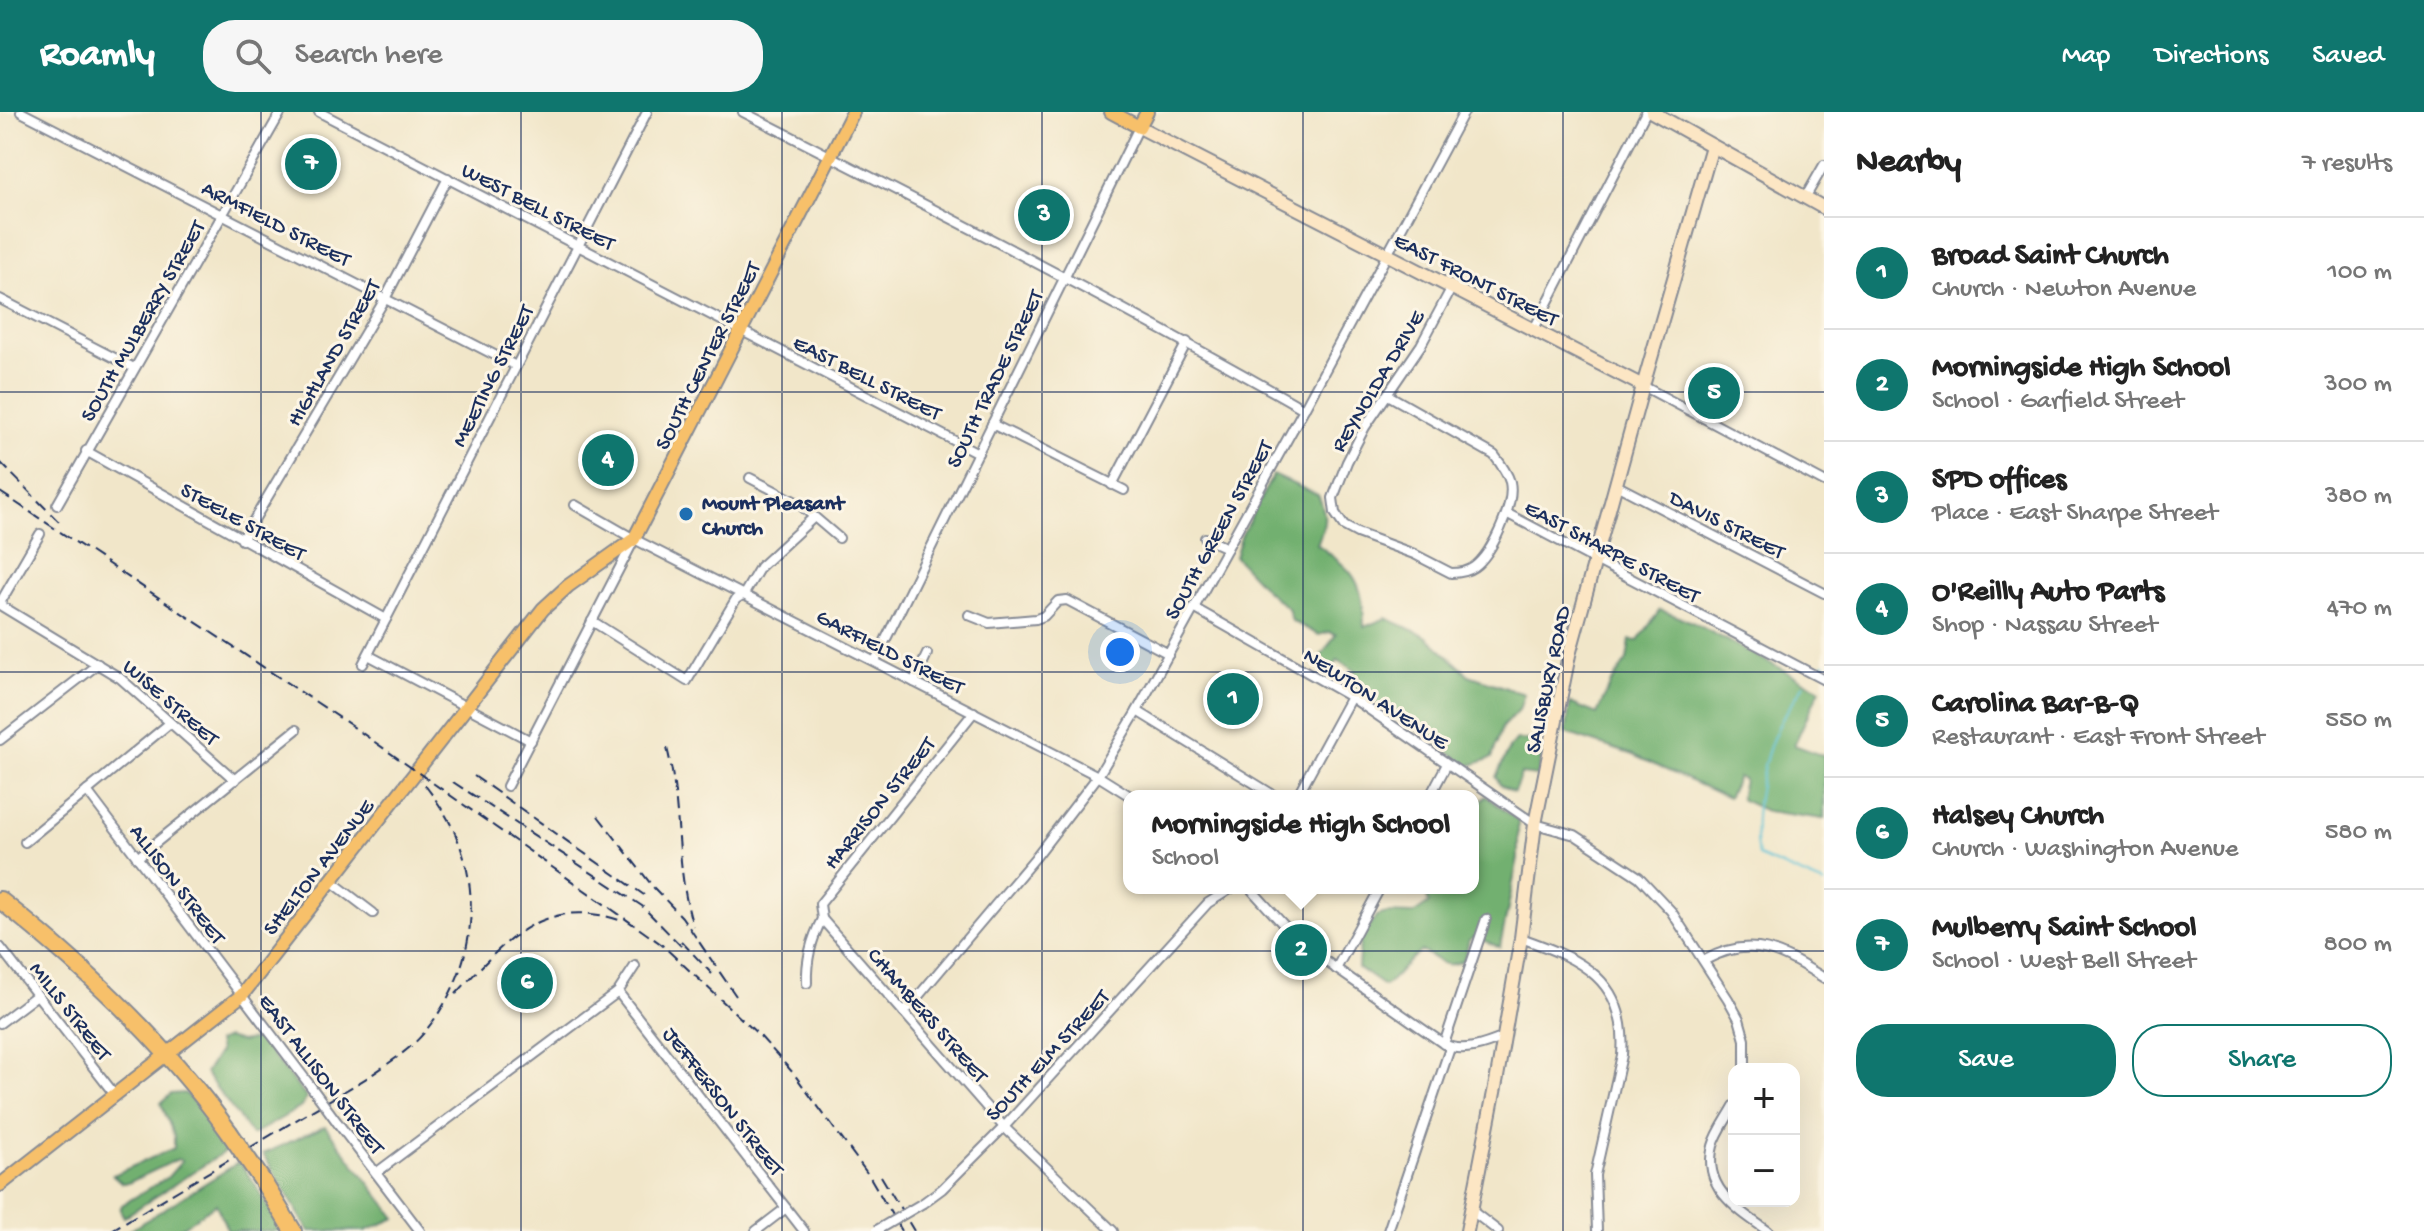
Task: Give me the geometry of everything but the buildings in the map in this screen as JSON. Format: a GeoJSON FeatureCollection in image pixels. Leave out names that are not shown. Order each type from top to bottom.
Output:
{"type":"FeatureCollection","features":[{"type":"Feature","properties":{"kind":"highway"},"geometry":{"type":"LineString","coordinates":[[0,900],[93,978],[167,1054],[229,1132],[293,1231]]}},
{"type":"Feature","properties":{"kind":"main road","name":"SOUTH CENTER STREET"},"geometry":{"type":"LineString","coordinates":[[634,539],[853,112]]}},
{"type":"Feature","properties":{"kind":"main road","name":"EAST FRONT STREET"},"geometry":{"type":"LineString","coordinates":[[1111,112],[1139,127]]}},
{"type":"Feature","properties":{"kind":"main road","name":"SOUTH TRADE STREET"},"geometry":{"type":"LineString","coordinates":[[1139,127],[1147,112]]}},
{"type":"Feature","properties":{"kind":"main road","name":"SHELTON AVENUE"},"geometry":{"type":"LineString","coordinates":[[0,1185],[242,995],[543,609],[568,586],[634,539]]}},
{"type":"Feature","properties":{"kind":"street","name":"ARMFIELD STREET"},"geometry":{"type":"LineString","coordinates":[[21,112],[516,366]]}},
{"type":"Feature","properties":{"kind":"street","name":"SOUTH MULBERRY STREET"},"geometry":{"type":"LineString","coordinates":[[57,505],[281,112]]}},
{"type":"Feature","properties":{"kind":"street","name":"WEST BELL STREET"},"geometry":{"type":"LineString","coordinates":[[319,112],[741,330]]}},
{"type":"Feature","properties":{"kind":"street","name":"MEETING STREET"},"geometry":{"type":"LineString","coordinates":[[466,707],[365,659],[647,112]]}},
{"type":"Feature","properties":{"kind":"street"},"geometry":{"type":"LineString","coordinates":[[743,112],[1065,277],[1304,409]]}},
{"type":"Feature","properties":{"kind":"street","name":"SOUTH GREEN STREET"},"geometry":{"type":"LineString","coordinates":[[904,1013],[1035,858],[1098,776],[1169,654],[1464,112]]}},
{"type":"Feature","properties":{"kind":"street"},"geometry":{"type":"LineString","coordinates":[[1534,329],[1649,112],[1824,208]]}},
{"type":"Feature","properties":{"kind":"street","name":"EAST FRONT STREET"},"geometry":{"type":"LineString","coordinates":[[1139,127],[1534,329],[1824,482]]}},
{"type":"Feature","properties":{"kind":"street","name":"SOUTH TRADE STREET"},"geometry":{"type":"LineString","coordinates":[[875,661],[1139,127]]}},
{"type":"Feature","properties":{"kind":"street","name":"SALISBURY ROAD"},"geometry":{"type":"LineString","coordinates":[[1467,1231],[1521,938],[1535,824],[1569,655],[1712,146]]}},
{"type":"Feature","properties":{"kind":"street"},"geometry":{"type":"LineString","coordinates":[[1805,198],[1824,165]]}},
{"type":"Feature","properties":{"kind":"street","name":"HIGHLAND STREET"},"geometry":{"type":"LineString","coordinates":[[242,540],[385,299],[448,178]]}},
{"type":"Feature","properties":{"kind":"street","name":"REYNOLDA DRIVE"},"geometry":{"type":"LineString","coordinates":[[1452,287],[1421,345],[1353,450],[1333,498],[1335,513],[1344,526],[1414,554],[1451,573],[1462,573],[1481,560],[1508,514]]}},
{"type":"Feature","properties":{"kind":"street"},"geometry":{"type":"LineString","coordinates":[[0,299],[134,368]]}},
{"type":"Feature","properties":{"kind":"street","name":"EAST BELL STREET"},"geometry":{"type":"LineString","coordinates":[[741,330],[978,453]]}},
{"type":"Feature","properties":{"kind":"street"},"geometry":{"type":"LineString","coordinates":[[1112,485],[1187,342]]}},
{"type":"Feature","properties":{"kind":"street","name":"EAST SHARPE STREET"},"geometry":{"type":"LineString","coordinates":[[1388,395],[1494,455],[1510,483],[1508,514],[1824,680]]}},
{"type":"Feature","properties":{"kind":"street"},"geometry":{"type":"LineString","coordinates":[[992,424],[1124,490]]}},
{"type":"Feature","properties":{"kind":"street","name":"STEELE STREET"},"geometry":{"type":"LineString","coordinates":[[86,451],[386,619]]}},
{"type":"Feature","properties":{"kind":"street"},"geometry":{"type":"LineString","coordinates":[[750,478],[798,503],[839,538]]}},
{"type":"Feature","properties":{"kind":"street","name":"DAVIS STREET"},"geometry":{"type":"LineString","coordinates":[[1616,485],[1824,593]]}},
{"type":"Feature","properties":{"kind":"street","name":"GARFIELD STREET"},"geometry":{"type":"LineString","coordinates":[[575,505],[634,539],[1098,776],[1123,792]]}},
{"type":"Feature","properties":{"kind":"street"},"geometry":{"type":"LineString","coordinates":[[592,621],[687,681],[736,599],[744,594],[760,567],[814,517]]}},
{"type":"Feature","properties":{"kind":"street"},"geometry":{"type":"LineString","coordinates":[[0,604],[40,534]]}},
{"type":"Feature","properties":{"kind":"street"},"geometry":{"type":"LineString","coordinates":[[1205,538],[1227,548]]}},
{"type":"Feature","properties":{"kind":"street","name":"SOUTH CENTER STREET"},"geometry":{"type":"LineString","coordinates":[[507,786],[634,539]]}},
{"type":"Feature","properties":{"kind":"street"},"geometry":{"type":"LineString","coordinates":[[969,615],[989,623],[1036,619],[1044,616],[1058,601],[1067,600],[1169,654]]}},
{"type":"Feature","properties":{"kind":"street","name":"WISE STREET"},"geometry":{"type":"LineString","coordinates":[[0,604],[128,684],[235,780]]}},
{"type":"Feature","properties":{"kind":"street","name":"NEWTON AVENUE"},"geometry":{"type":"LineString","coordinates":[[1194,608],[1351,697],[1535,824],[1575,835],[1639,877],[1671,911],[1705,960],[1739,1019],[1745,1040],[1745,1063]]}},
{"type":"Feature","properties":{"kind":"street"},"geometry":{"type":"LineString","coordinates":[[914,682],[927,654]]}},
{"type":"Feature","properties":{"kind":"street"},"geometry":{"type":"LineString","coordinates":[[0,740],[98,664]]}},
{"type":"Feature","properties":{"kind":"street"},"geometry":{"type":"LineString","coordinates":[[1300,790],[1351,697]]}},
{"type":"Feature","properties":{"kind":"street"},"geometry":{"type":"LineString","coordinates":[[466,707],[531,741]]}},
{"type":"Feature","properties":{"kind":"street"},"geometry":{"type":"LineString","coordinates":[[1137,711],[1265,790]]}},
{"type":"Feature","properties":{"kind":"street","name":"HARRISON STREET"},"geometry":{"type":"LineString","coordinates":[[807,983],[806,966],[810,948],[822,919],[820,904],[974,712]]}},
{"type":"Feature","properties":{"kind":"street"},"geometry":{"type":"LineString","coordinates":[[25,842],[170,723]]}},
{"type":"Feature","properties":{"kind":"street"},"geometry":{"type":"LineString","coordinates":[[137,858],[296,730]]}},
{"type":"Feature","properties":{"kind":"street"},"geometry":{"type":"LineString","coordinates":[[1433,790],[1447,764]]}},
{"type":"Feature","properties":{"kind":"street","name":"ALLISON STREET"},"geometry":{"type":"LineString","coordinates":[[87,791],[242,995]]}},
{"type":"Feature","properties":{"kind":"street"},"geometry":{"type":"LineString","coordinates":[[331,881],[373,913]]}},
{"type":"Feature","properties":{"kind":"street","name":"SOUTH ELM STREET"},"geometry":{"type":"LineString","coordinates":[[876,1231],[942,1189],[1004,1127],[1218,894]]}},
{"type":"Feature","properties":{"kind":"street"},"geometry":{"type":"LineString","coordinates":[[1255,894],[1291,935],[1447,1046],[1487,1044],[1504,1037]]}},
{"type":"Feature","properties":{"kind":"street"},"geometry":{"type":"LineString","coordinates":[[1336,969],[1377,894]]}},
{"type":"Feature","properties":{"kind":"street","name":"CHAMBERS STREET"},"geometry":{"type":"LineString","coordinates":[[822,919],[1004,1127],[1113,1231]]}},
{"type":"Feature","properties":{"kind":"street"},"geometry":{"type":"LineString","coordinates":[[1388,1231],[1486,919]]}},
{"type":"Feature","properties":{"kind":"street"},"geometry":{"type":"LineString","coordinates":[[1521,938],[1562,952],[1584,965],[1602,983],[1620,1014],[1622,1055],[1595,1175],[1597,1231]]}},
{"type":"Feature","properties":{"kind":"street","name":"MILLS STREET"},"geometry":{"type":"LineString","coordinates":[[0,947],[115,1095]]}},
{"type":"Feature","properties":{"kind":"street"},"geometry":{"type":"LineString","coordinates":[[1705,960],[1731,948],[1761,947],[1797,962],[1824,978]]}},
{"type":"Feature","properties":{"kind":"street"},"geometry":{"type":"LineString","coordinates":[[376,1173],[618,992],[635,966]]}},
{"type":"Feature","properties":{"kind":"street","name":"JEFFERSON STREET"},"geometry":{"type":"LineString","coordinates":[[618,992],[804,1231]]}},
{"type":"Feature","properties":{"kind":"street"},"geometry":{"type":"LineString","coordinates":[[0,1023],[37,995]]}},
{"type":"Feature","properties":{"kind":"street","name":"EAST ALLISON STREET"},"geometry":{"type":"LineString","coordinates":[[242,995],[420,1231]]}},
{"type":"Feature","properties":{"kind":"street"},"geometry":{"type":"LineString","coordinates":[[1728,1118],[1713,1147],[1711,1166],[1715,1184],[1735,1208],[1768,1231]]}},
{"type":"Feature","properties":{"kind":"street"},"geometry":{"type":"LineString","coordinates":[[756,1231],[786,1208]]}},
{"type":"Feature","properties":{"kind":"street"},"geometry":{"type":"LineString","coordinates":[[1472,1211],[1498,1231]]}},
{"type":"Feature","properties":{"kind":"green space"},"geometry":{"type":"Polygon","coordinates":[[[1273,475],[1318,495],[1324,519],[1317,544],[1354,578],[1361,597],[1364,627],[1386,618],[1426,636],[1469,675],[1524,694],[1519,710],[1502,727],[1492,758],[1469,766],[1351,686],[1355,671],[1338,660],[1329,674],[1319,667],[1319,659],[1336,634],[1329,632],[1319,635],[1292,621],[1288,608],[1235,557],[1241,536],[1273,475]]]}},
{"type":"Feature","properties":{"kind":"green space"},"geometry":{"type":"Polygon","coordinates":[[[1660,610],[1690,621],[1820,689],[1794,745],[1824,756],[1824,819],[1766,811],[1740,799],[1744,780],[1738,777],[1728,798],[1633,755],[1566,733],[1570,703],[1597,714],[1611,683],[1627,660],[1630,640],[1638,641],[1660,610]]]}},
{"type":"Feature","properties":{"kind":"green space"},"geometry":{"type":"Polygon","coordinates":[[[1517,740],[1532,740],[1544,749],[1537,776],[1521,774],[1514,792],[1500,785],[1496,777],[1510,747],[1517,740]]]}},
{"type":"Feature","properties":{"kind":"green space"},"geometry":{"type":"Polygon","coordinates":[[[1486,796],[1518,821],[1518,858],[1500,947],[1474,937],[1469,940],[1464,960],[1450,964],[1441,963],[1421,951],[1384,986],[1358,968],[1360,941],[1376,916],[1387,913],[1413,914],[1429,903],[1425,894],[1479,894],[1479,804],[1486,796]]]}},
{"type":"Feature","properties":{"kind":"green space"},"geometry":{"type":"Polygon","coordinates":[[[226,1038],[240,1042],[259,1039],[307,1098],[301,1107],[252,1135],[205,1073],[219,1052],[217,1042],[226,1038]]]}},
{"type":"Feature","properties":{"kind":"green space"},"geometry":{"type":"Polygon","coordinates":[[[185,1093],[215,1125],[230,1148],[124,1217],[120,1210],[122,1205],[168,1177],[182,1161],[178,1159],[128,1183],[122,1183],[113,1175],[174,1148],[174,1136],[161,1103],[171,1094],[185,1093]]]}},
{"type":"Feature","properties":{"kind":"green space"},"geometry":{"type":"Polygon","coordinates":[[[325,1126],[396,1218],[365,1231],[309,1231],[263,1154],[325,1126]]]}},
{"type":"Feature","properties":{"kind":"green space"},"geometry":{"type":"Polygon","coordinates":[[[239,1162],[282,1231],[228,1231],[216,1204],[176,1231],[129,1231],[239,1162]]]}},
{"type":"Feature","properties":{"kind":"waterway"},"geometry":{"type":"LineString","coordinates":[[1818,670],[1824,663]]}},
{"type":"Feature","properties":{"kind":"waterway"},"geometry":{"type":"LineString","coordinates":[[1804,684],[1781,721],[1767,757],[1759,790],[1756,841],[1758,856],[1824,884]]}},
{"type":"Feature","properties":{"kind":"railway"},"geometry":{"type":"LineString","coordinates":[[0,462],[59,522]]}},
{"type":"Feature","properties":{"kind":"railway"},"geometry":{"type":"LineString","coordinates":[[0,492],[352,726],[661,944],[760,1036],[794,1074],[870,1177],[901,1231]]}},
{"type":"Feature","properties":{"kind":"railway"},"geometry":{"type":"LineString","coordinates":[[667,748],[675,792],[683,882],[693,926]]}},
{"type":"Feature","properties":{"kind":"railway"},"geometry":{"type":"LineString","coordinates":[[474,776],[644,895]]}},
{"type":"Feature","properties":{"kind":"railway"},"geometry":{"type":"LineString","coordinates":[[110,1231],[370,1076],[415,1043],[442,1008],[463,962],[471,913],[470,887],[453,830],[421,780]]}},
{"type":"Feature","properties":{"kind":"railway"},"geometry":{"type":"LineString","coordinates":[[453,782],[642,906],[685,950]]}},
{"type":"Feature","properties":{"kind":"railway"},"geometry":{"type":"LineString","coordinates":[[598,816],[654,888],[682,917],[736,996]]}},
{"type":"Feature","properties":{"kind":"railway"},"geometry":{"type":"LineString","coordinates":[[456,994],[509,941],[547,919],[569,914],[594,914],[622,921]]}},
{"type":"Feature","properties":{"kind":"railway"},"geometry":{"type":"LineString","coordinates":[[681,941],[712,974]]}},
{"type":"Feature","properties":{"kind":"railway"},"geometry":{"type":"LineString","coordinates":[[881,1176],[914,1231]]}},
{"type":"Feature","properties":{"kind":"place","name":"Mulberry Saint School"},"geometry":{"type":"Point","coordinates":[311,164]}},
{"type":"Feature","properties":{"kind":"place","name":"SPD offices"},"geometry":{"type":"Point","coordinates":[1044,215]}},
{"type":"Feature","properties":{"kind":"place","name":"Carolina Bar-B-Q"},"geometry":{"type":"Point","coordinates":[1714,393]}},
{"type":"Feature","properties":{"kind":"place","name":"O'Reilly Auto Parts"},"geometry":{"type":"Point","coordinates":[608,460]}},
{"type":"Feature","properties":{"kind":"place","name":"Mount Pleasant Church"},"geometry":{"type":"Point","coordinates":[686,514]}},
{"type":"Feature","properties":{"kind":"place","name":"Broad Saint Church"},"geometry":{"type":"Point","coordinates":[1233,699]}},
{"type":"Feature","properties":{"kind":"place","name":"Morningside High School"},"geometry":{"type":"Point","coordinates":[1301,950]}},
{"type":"Feature","properties":{"kind":"place","name":"Halsey Church"},"geometry":{"type":"Point","coordinates":[527,983]}}]}
